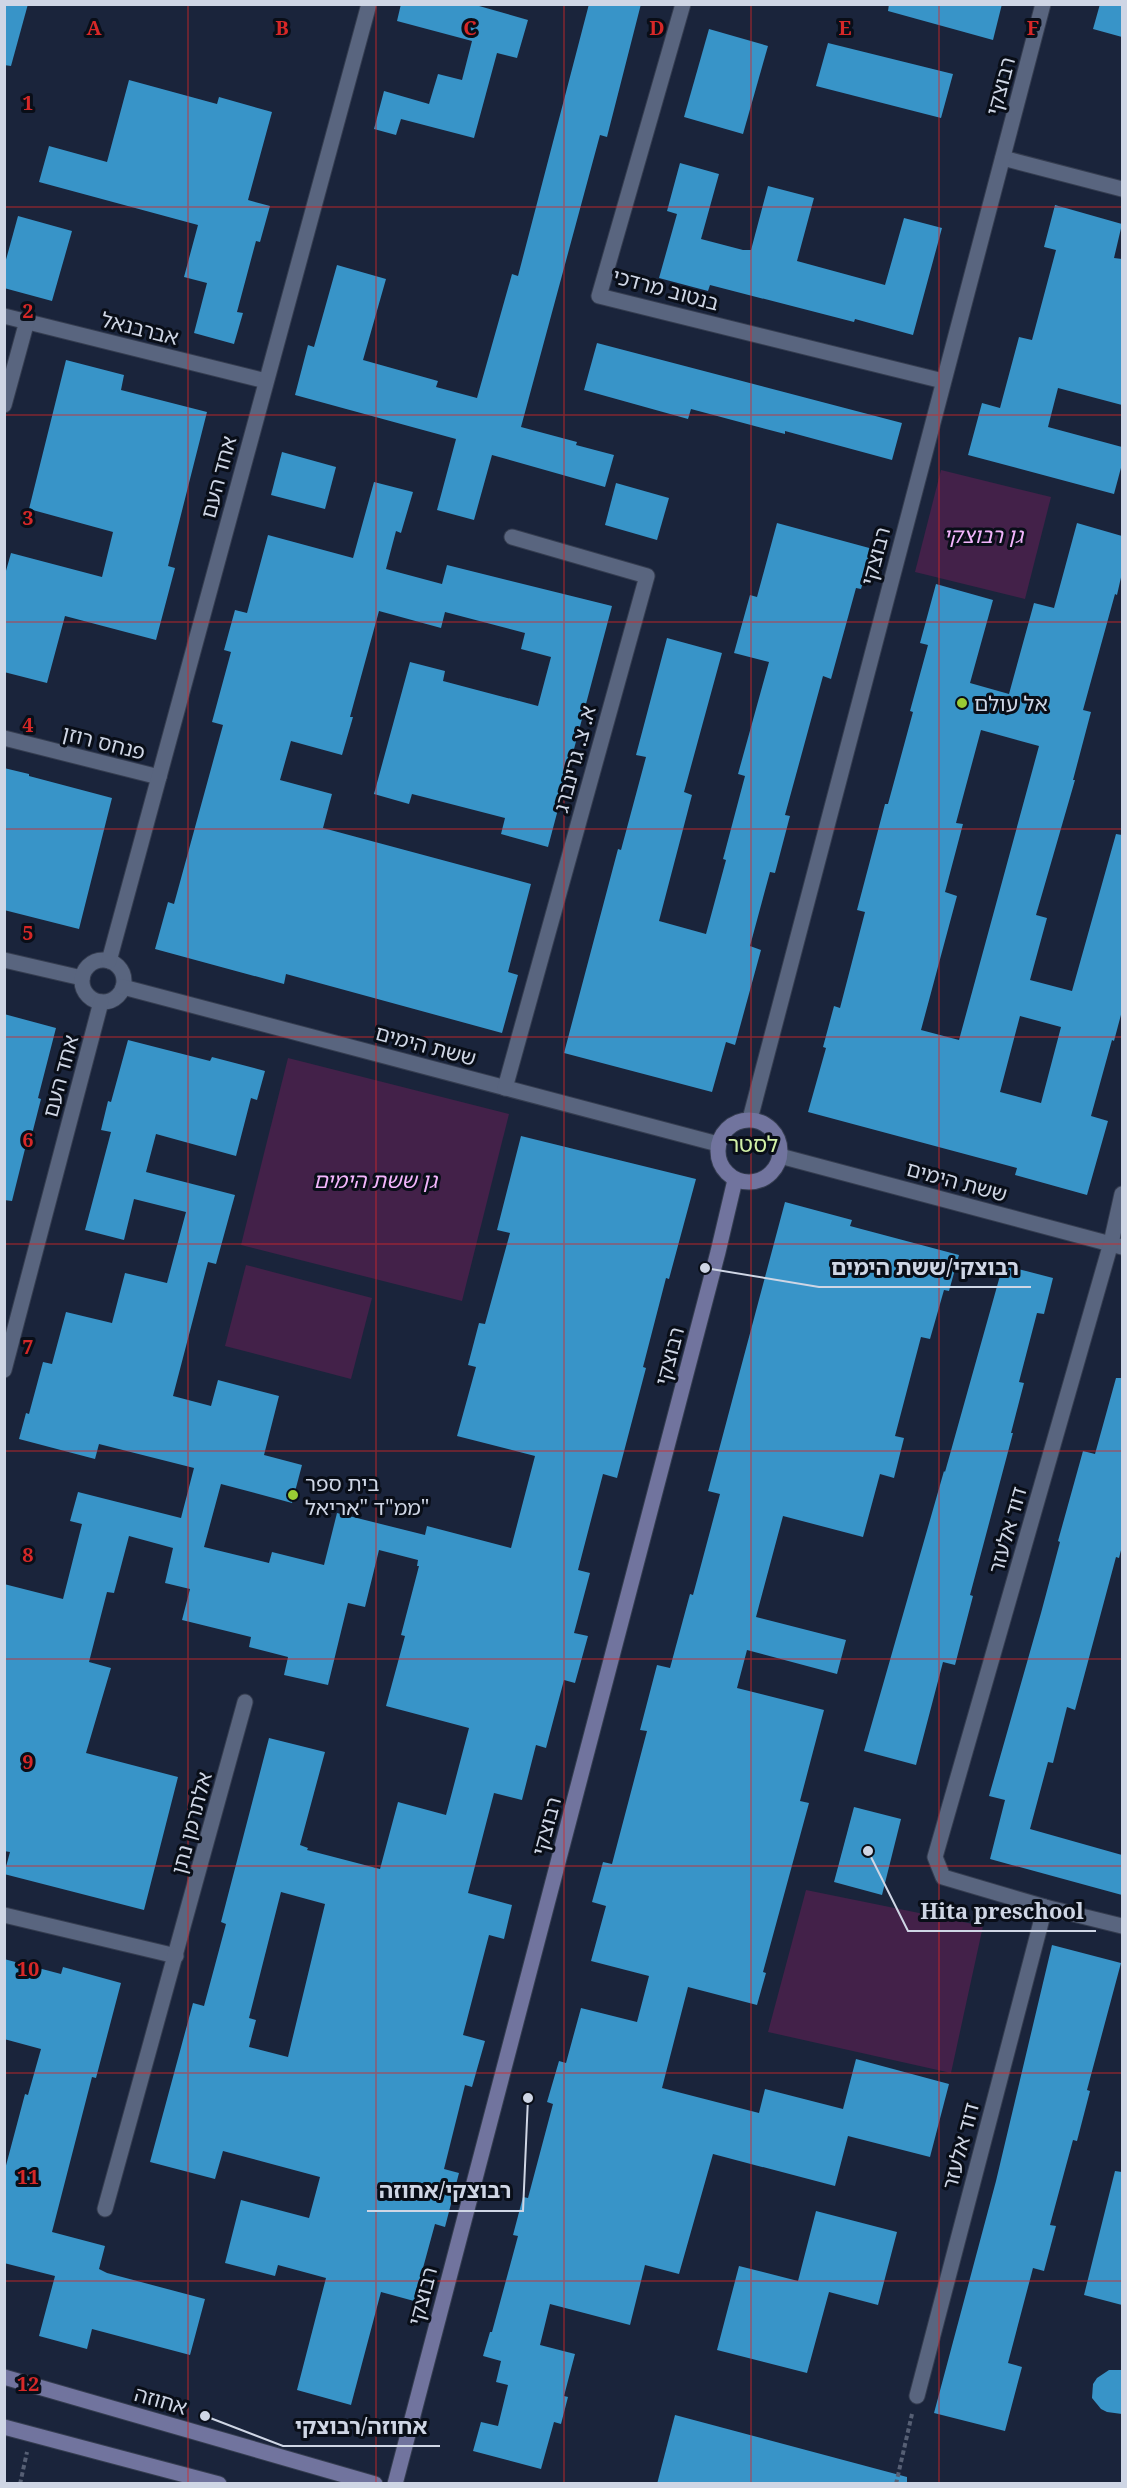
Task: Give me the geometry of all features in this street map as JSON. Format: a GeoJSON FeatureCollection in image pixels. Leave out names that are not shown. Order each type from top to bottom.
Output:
{"type":"FeatureCollection","features":[{"type":"Feature","properties":{"kind":"street","name":"אחד העם"},"geometry":{"type":"LineString","coordinates":[[109,961],[369,4]]}},
{"type":"Feature","properties":{"kind":"street","name":"בנטוב מרדכי"},"geometry":{"type":"LineString","coordinates":[[683,4],[599,296],[943,381]]}},
{"type":"Feature","properties":{"kind":"street","name":"רבוצקי"},"geometry":{"type":"LineString","coordinates":[[750,1119],[1043,4]]}},
{"type":"Feature","properties":{"kind":"street"},"geometry":{"type":"LineString","coordinates":[[1003,158],[1122,189]]}},
{"type":"Feature","properties":{"kind":"street","name":"אברבנאל"},"geometry":{"type":"LineString","coordinates":[[4,316],[266,381]]}},
{"type":"Feature","properties":{"kind":"street"},"geometry":{"type":"LineString","coordinates":[[4,405],[27,321]]}},
{"type":"Feature","properties":{"kind":"street","name":"א. צ. גרינברג"},"geometry":{"type":"LineString","coordinates":[[505,1088],[647,576],[512,537]]}},
{"type":"Feature","properties":{"kind":"street","name":"פנחס רוזן"},"geometry":{"type":"LineString","coordinates":[[4,738],[159,777]]}},
{"type":"Feature","properties":{"kind":"street"},"geometry":{"type":"LineString","coordinates":[[4,960],[82,978]]}},
{"type":"Feature","properties":{"kind":"street"},"geometry":{"type":"LineString","coordinates":[[109,961],[115,964],[123,974],[123,987],[115,998],[101,1002],[86,994],[82,978],[88,966],[95,962],[109,961]]}},
{"type":"Feature","properties":{"kind":"street","name":"ששת הימים"},"geometry":{"type":"LineString","coordinates":[[123,987],[718,1144]]}},
{"type":"Feature","properties":{"kind":"street","name":"אחד העם"},"geometry":{"type":"LineString","coordinates":[[4,1370],[101,1002]]}},
{"type":"Feature","properties":{"kind":"street"},"geometry":{"type":"LineString","coordinates":[[750,1119],[765,1124],[773,1131],[780,1145],[780,1156],[776,1167],[770,1175],[757,1182],[735,1180],[725,1172],[719,1162],[718,1144],[722,1134],[729,1126],[750,1119]]}},
{"type":"Feature","properties":{"kind":"street","name":"ששת הימים"},"geometry":{"type":"LineString","coordinates":[[780,1156],[1117,1245]]}},
{"type":"Feature","properties":{"kind":"street","name":"רבוצקי"},"geometry":{"type":"LineString","coordinates":[[395,2484],[716,1263],[735,1180]]}},
{"type":"Feature","properties":{"kind":"street","name":"דוד אלעזר"},"geometry":{"type":"LineString","coordinates":[[917,2396],[1045,1907],[943,1877],[935,1857],[1117,1245],[1122,1194]]}},
{"type":"Feature","properties":{"kind":"street","name":"אלתרמן נתן"},"geometry":{"type":"LineString","coordinates":[[105,2209],[245,1702]]}},
{"type":"Feature","properties":{"kind":"street"},"geometry":{"type":"LineString","coordinates":[[1045,1907],[1122,1926]]}},
{"type":"Feature","properties":{"kind":"street"},"geometry":{"type":"LineString","coordinates":[[4,1915],[176,1956]]}},
{"type":"Feature","properties":{"kind":"street","name":"אחוזה"},"geometry":{"type":"LineString","coordinates":[[4,2377],[375,2484]]}},
{"type":"Feature","properties":{"kind":"street"},"geometry":{"type":"LineString","coordinates":[[4,2427],[219,2484]]}},
{"type":"Feature","properties":{"kind":"path"},"geometry":{"type":"LineString","coordinates":[[896,2484],[917,2396]]}},
{"type":"Feature","properties":{"kind":"path"},"geometry":{"type":"LineString","coordinates":[[20,2484],[31,2434]]}},
{"type":"Feature","properties":{"kind":"green space","name":"גן רבוצקי"},"geometry":{"type":"Polygon","coordinates":[[[941,470],[1051,497],[1025,599],[915,572],[941,470]]]}},
{"type":"Feature","properties":{"kind":"green space","name":"גן ששת הימים"},"geometry":{"type":"Polygon","coordinates":[[[288,1058],[509,1114],[462,1301],[241,1245],[288,1058]]]}},
{"type":"Feature","properties":{"kind":"green space"},"geometry":{"type":"Polygon","coordinates":[[[246,1265],[372,1298],[351,1379],[225,1346],[246,1265]]]}},
{"type":"Feature","properties":{"kind":"green space"},"geometry":{"type":"Polygon","coordinates":[[[806,1890],[983,1926],[951,2073],[768,2032],[806,1890]]]}},
{"type":"Feature","properties":{"kind":"building"},"geometry":{"type":"Polygon","coordinates":[[[4,4],[28,4],[11,66],[4,65],[4,4]]]}},
{"type":"Feature","properties":{"kind":"building"},"geometry":{"type":"Polygon","coordinates":[[[401,4],[472,4],[528,20],[517,58],[497,53],[474,138],[401,119],[396,135],[374,129],[384,91],[429,104],[438,74],[462,80],[472,41],[397,21],[401,4]]]}},
{"type":"Feature","properties":{"kind":"building"},"geometry":{"type":"Polygon","coordinates":[[[589,4],[641,4],[607,137],[600,135],[521,427],[614,455],[605,487],[492,455],[474,520],[437,510],[456,439],[295,395],[308,345],[314,347],[337,265],[386,279],[363,360],[438,381],[436,387],[477,398],[512,274],[518,276],[589,4]]]}},
{"type":"Feature","properties":{"kind":"building"},"geometry":{"type":"Polygon","coordinates":[[[889,4],[1002,4],[993,40],[888,11],[889,4]]]}},
{"type":"Feature","properties":{"kind":"building"},"geometry":{"type":"Polygon","coordinates":[[[1100,4],[1122,4],[1122,37],[1093,29],[1100,4]]]}},
{"type":"Feature","properties":{"kind":"building"},"geometry":{"type":"Polygon","coordinates":[[[709,29],[768,46],[743,134],[684,117],[709,29]]]}},
{"type":"Feature","properties":{"kind":"building"},"geometry":{"type":"Polygon","coordinates":[[[828,43],[953,74],[941,118],[816,86],[828,43]]]}},
{"type":"Feature","properties":{"kind":"building"},"geometry":{"type":"Polygon","coordinates":[[[129,80],[217,104],[219,97],[272,112],[248,200],[270,206],[260,242],[256,241],[237,312],[243,313],[234,344],[194,333],[207,283],[184,277],[198,225],[39,182],[49,146],[107,162],[129,80]]]}},
{"type":"Feature","properties":{"kind":"building"},"geometry":{"type":"Polygon","coordinates":[[[680,163],[719,174],[701,239],[743,250],[751,250],[768,186],[814,198],[797,261],[885,285],[904,218],[942,228],[913,335],[710,285],[708,291],[659,278],[677,214],[667,211],[680,163]]]}},
{"type":"Feature","properties":{"kind":"building"},"geometry":{"type":"Polygon","coordinates":[[[1055,205],[1122,224],[1114,258],[1122,259],[1122,405],[1058,388],[1048,427],[1122,447],[1122,464],[1114,494],[968,455],[982,403],[1000,408],[1019,337],[1032,340],[1056,250],[1044,247],[1055,205]]]}},
{"type":"Feature","properties":{"kind":"building"},"geometry":{"type":"Polygon","coordinates":[[[18,216],[72,231],[52,301],[4,288],[4,267],[18,216]]]}},
{"type":"Feature","properties":{"kind":"building"},"geometry":{"type":"Polygon","coordinates":[[[597,343],[902,423],[892,460],[691,409],[688,419],[584,390],[597,343]]]}},
{"type":"Feature","properties":{"kind":"building"},"geometry":{"type":"Polygon","coordinates":[[[66,360],[124,375],[121,390],[207,412],[168,566],[175,568],[156,640],[65,616],[47,683],[4,672],[4,578],[11,553],[102,577],[113,532],[29,509],[66,360]]]}},
{"type":"Feature","properties":{"kind":"building"},"geometry":{"type":"Polygon","coordinates":[[[282,452],[336,467],[325,509],[271,495],[282,452]]]}},
{"type":"Feature","properties":{"kind":"building"},"geometry":{"type":"Polygon","coordinates":[[[374,482],[413,492],[401,533],[396,531],[386,569],[442,584],[447,565],[612,606],[548,847],[501,834],[505,818],[412,794],[409,804],[374,794],[410,662],[445,671],[443,681],[538,706],[551,657],[521,649],[525,633],[445,612],[441,628],[379,611],[342,755],[291,741],[280,780],[332,794],[323,828],[531,884],[508,972],[518,975],[502,1033],[286,974],[284,984],[155,949],[168,902],[174,904],[223,725],[212,722],[231,652],[224,650],[235,610],[247,613],[268,535],[353,558],[374,482]]]}},
{"type":"Feature","properties":{"kind":"building"},"geometry":{"type":"Polygon","coordinates":[[[616,483],[669,498],[657,540],[605,525],[616,483]]]}},
{"type":"Feature","properties":{"kind":"building"},"geometry":{"type":"Polygon","coordinates":[[[777,523],[873,549],[861,589],[856,588],[831,679],[823,676],[785,815],[790,816],[775,873],[770,872],[750,946],[761,950],[735,1045],[726,1042],[712,1092],[564,1053],[618,849],[621,850],[646,757],[636,755],[667,638],[722,653],[684,792],[692,795],[659,921],[706,934],[745,776],[738,774],[769,662],[734,653],[750,595],[757,597],[777,523]]]}},
{"type":"Feature","properties":{"kind":"building"},"geometry":{"type":"Polygon","coordinates":[[[1077,523],[1122,536],[1122,573],[1083,710],[1091,712],[1073,780],[1075,780],[1036,915],[1047,918],[1030,980],[1072,991],[1116,834],[1122,835],[1122,1011],[1091,1116],[1108,1121],[1087,1195],[1015,1175],[1017,1168],[808,1112],[826,1048],[823,1047],[834,1006],[840,1008],[865,912],[857,910],[885,804],[888,804],[913,712],[910,711],[928,645],[920,643],[936,584],[993,600],[970,683],[1009,694],[1034,603],[1054,608],[1077,523]],[[981,730],[956,823],[963,824],[945,892],[957,896],[921,1030],[959,1040],[1039,746],[981,730]],[[1020,1016],[1000,1092],[1041,1103],[1061,1027],[1020,1016]]]}},
{"type":"Feature","properties":{"kind":"building"},"geometry":{"type":"Polygon","coordinates":[[[4,768],[112,798],[79,929],[4,910],[4,768]]]}},
{"type":"Feature","properties":{"kind":"building"},"geometry":{"type":"Polygon","coordinates":[[[4,1014],[56,1028],[38,1098],[41,1099],[30,1142],[27,1141],[12,1201],[4,1200],[4,1014]]]}},
{"type":"Feature","properties":{"kind":"building"},"geometry":{"type":"Polygon","coordinates":[[[128,1040],[210,1061],[212,1057],[265,1071],[257,1100],[251,1098],[236,1156],[156,1134],[146,1172],[235,1195],[216,1264],[208,1262],[173,1396],[211,1406],[218,1380],[279,1396],[264,1455],[302,1465],[292,1503],[221,1484],[204,1547],[269,1563],[272,1552],[324,1565],[337,1513],[425,1535],[427,1526],[511,1548],[535,1456],[457,1436],[476,1367],[468,1365],[479,1323],[485,1324],[510,1233],[497,1230],[521,1136],[696,1179],[669,1279],[666,1278],[643,1367],[646,1368],[617,1478],[603,1474],[578,1570],[590,1573],[574,1633],[588,1636],[575,1683],[564,1680],[546,1748],[536,1745],[522,1800],[494,1793],[468,1893],[512,1905],[504,1939],[489,1935],[463,2035],[485,2041],[472,2087],[465,2085],[444,2169],[459,2173],[445,2227],[435,2224],[414,2301],[381,2292],[351,2405],[297,2390],[326,2278],[278,2265],[275,2276],[225,2263],[241,2200],[309,2218],[320,2177],[223,2151],[215,2179],[150,2162],[193,2003],[204,2006],[226,1924],[221,1922],[269,1738],[325,1752],[300,1845],[308,1848],[307,1850],[380,1869],[398,1802],[446,1815],[469,1728],[386,1706],[405,1636],[401,1635],[419,1566],[417,1566],[418,1560],[379,1550],[365,1607],[348,1603],[328,1685],[284,1675],[288,1657],[249,1647],[251,1637],[182,1620],[190,1589],[165,1583],[173,1548],[129,1536],[114,1593],[107,1592],[89,1662],[111,1668],[86,1753],[178,1777],[144,1910],[4,1874],[10,1852],[4,1851],[4,1584],[63,1599],[82,1524],[70,1521],[78,1492],[181,1518],[194,1468],[99,1444],[95,1459],[19,1439],[26,1413],[29,1414],[43,1362],[52,1364],[66,1312],[112,1323],[125,1273],[167,1283],[186,1212],[134,1199],[124,1240],[85,1230],[111,1132],[101,1130],[108,1101],[111,1102],[128,1040]],[[281,1892],[249,2018],[256,2020],[249,2047],[288,2057],[325,1904],[281,1892]]]}},
{"type":"Feature","properties":{"kind":"building"},"geometry":{"type":"Polygon","coordinates":[[[785,1202],[852,1220],[850,1226],[959,1255],[949,1291],[944,1290],[930,1339],[921,1337],[895,1436],[904,1438],[894,1478],[880,1474],[863,1537],[783,1516],[756,1617],[846,1640],[837,1674],[747,1650],[737,1688],[824,1710],[800,1801],[809,1803],[763,1972],[766,1973],[757,2005],[688,1987],[662,2088],[759,2113],[765,2089],[843,2109],[856,2059],[949,2084],[930,2157],[848,2136],[835,2186],[713,2154],[679,2274],[645,2265],[630,2325],[550,2304],[540,2345],[575,2354],[564,2396],[568,2397],[561,2424],[554,2422],[541,2469],[473,2451],[481,2422],[498,2426],[508,2385],[496,2382],[501,2361],[483,2356],[490,2332],[492,2332],[518,2236],[513,2235],[523,2197],[528,2198],[553,2104],[547,2102],[559,2061],[566,2063],[581,2008],[637,2022],[649,1976],[591,1961],[606,1906],[592,1902],[603,1862],[612,1864],[647,1731],[640,1730],[657,1665],[670,1668],[690,1594],[693,1595],[720,1494],[708,1491],[785,1202]]]}},
{"type":"Feature","properties":{"kind":"building"},"geometry":{"type":"Polygon","coordinates":[[[1003,1265],[1053,1278],[1044,1314],[1037,1313],[1019,1382],[1024,1383],[1011,1433],[1013,1433],[970,1595],[973,1596],[955,1665],[943,1662],[916,1765],[864,1751],[1003,1265]]]}},
{"type":"Feature","properties":{"kind":"building"},"geometry":{"type":"Polygon","coordinates":[[[1116,1378],[1122,1378],[1122,1546],[1119,1558],[1116,1557],[1075,1710],[1067,1707],[1053,1763],[1048,1762],[1030,1829],[1122,1855],[1122,1895],[990,1859],[1005,1800],[989,1796],[1041,1613],[1083,1451],[1095,1454],[1116,1378]]]}},
{"type":"Feature","properties":{"kind":"building"},"geometry":{"type":"Polygon","coordinates":[[[854,1807],[901,1819],[882,1895],[834,1882],[854,1807]]]}},
{"type":"Feature","properties":{"kind":"building"},"geometry":{"type":"Polygon","coordinates":[[[1052,1945],[1121,1963],[1087,2090],[1090,2091],[1077,2141],[1073,2140],[1050,2225],[1056,2226],[1044,2271],[1033,2268],[1008,2363],[1022,2367],[1005,2431],[934,2413],[996,2181],[1052,1945]]]}},
{"type":"Feature","properties":{"kind":"building"},"geometry":{"type":"Polygon","coordinates":[[[4,1959],[61,1974],[63,1967],[121,1983],[96,2078],[92,2077],[52,2232],[105,2246],[99,2269],[107,2273],[205,2299],[190,2355],[92,2329],[87,2349],[39,2336],[55,2276],[4,2263],[4,2173],[25,2094],[28,2095],[41,2049],[4,2039],[4,1959]]]}},
{"type":"Feature","properties":{"kind":"building"},"geometry":{"type":"Polygon","coordinates":[[[1115,2171],[1122,2172],[1122,2305],[1084,2295],[1115,2171]]]}},
{"type":"Feature","properties":{"kind":"building"},"geometry":{"type":"Polygon","coordinates":[[[816,2211],[897,2232],[878,2305],[829,2292],[807,2373],[717,2350],[739,2266],[798,2281],[816,2211]]]}},
{"type":"Feature","properties":{"kind":"building"},"geometry":{"type":"Polygon","coordinates":[[[1109,2370],[1122,2370],[1122,2414],[1101,2409],[1092,2398],[1093,2384],[1097,2378],[1109,2370]]]}},
{"type":"Feature","properties":{"kind":"building"},"geometry":{"type":"Polygon","coordinates":[[[675,2415],[907,2477],[907,2484],[657,2484],[675,2415]]]}},
{"type":"Feature","properties":{"kind":"place","name":"אל עולם"},"geometry":{"type":"Point","coordinates":[962,703]}},
{"type":"Feature","properties":{"kind":"place","name":"רבוצקי/ששת הימים"},"geometry":{"type":"Point","coordinates":[705,1268]}},
{"type":"Feature","properties":{"kind":"place","name":"בית ספר ממ\"ד \"אריאל\""},"geometry":{"type":"Point","coordinates":[293,1495]}},
{"type":"Feature","properties":{"kind":"place","name":"Hita preschool"},"geometry":{"type":"Point","coordinates":[868,1851]}},
{"type":"Feature","properties":{"kind":"place","name":"רבוצקי/אחוזה"},"geometry":{"type":"Point","coordinates":[528,2098]}},
{"type":"Feature","properties":{"kind":"place","name":"אחוזה/רבוצקי"},"geometry":{"type":"Point","coordinates":[205,2416]}},
{"type":"Feature","properties":{"kind":"district","name":"לסטר"},"geometry":{"type":"Point","coordinates":[753,1143]}}]}
